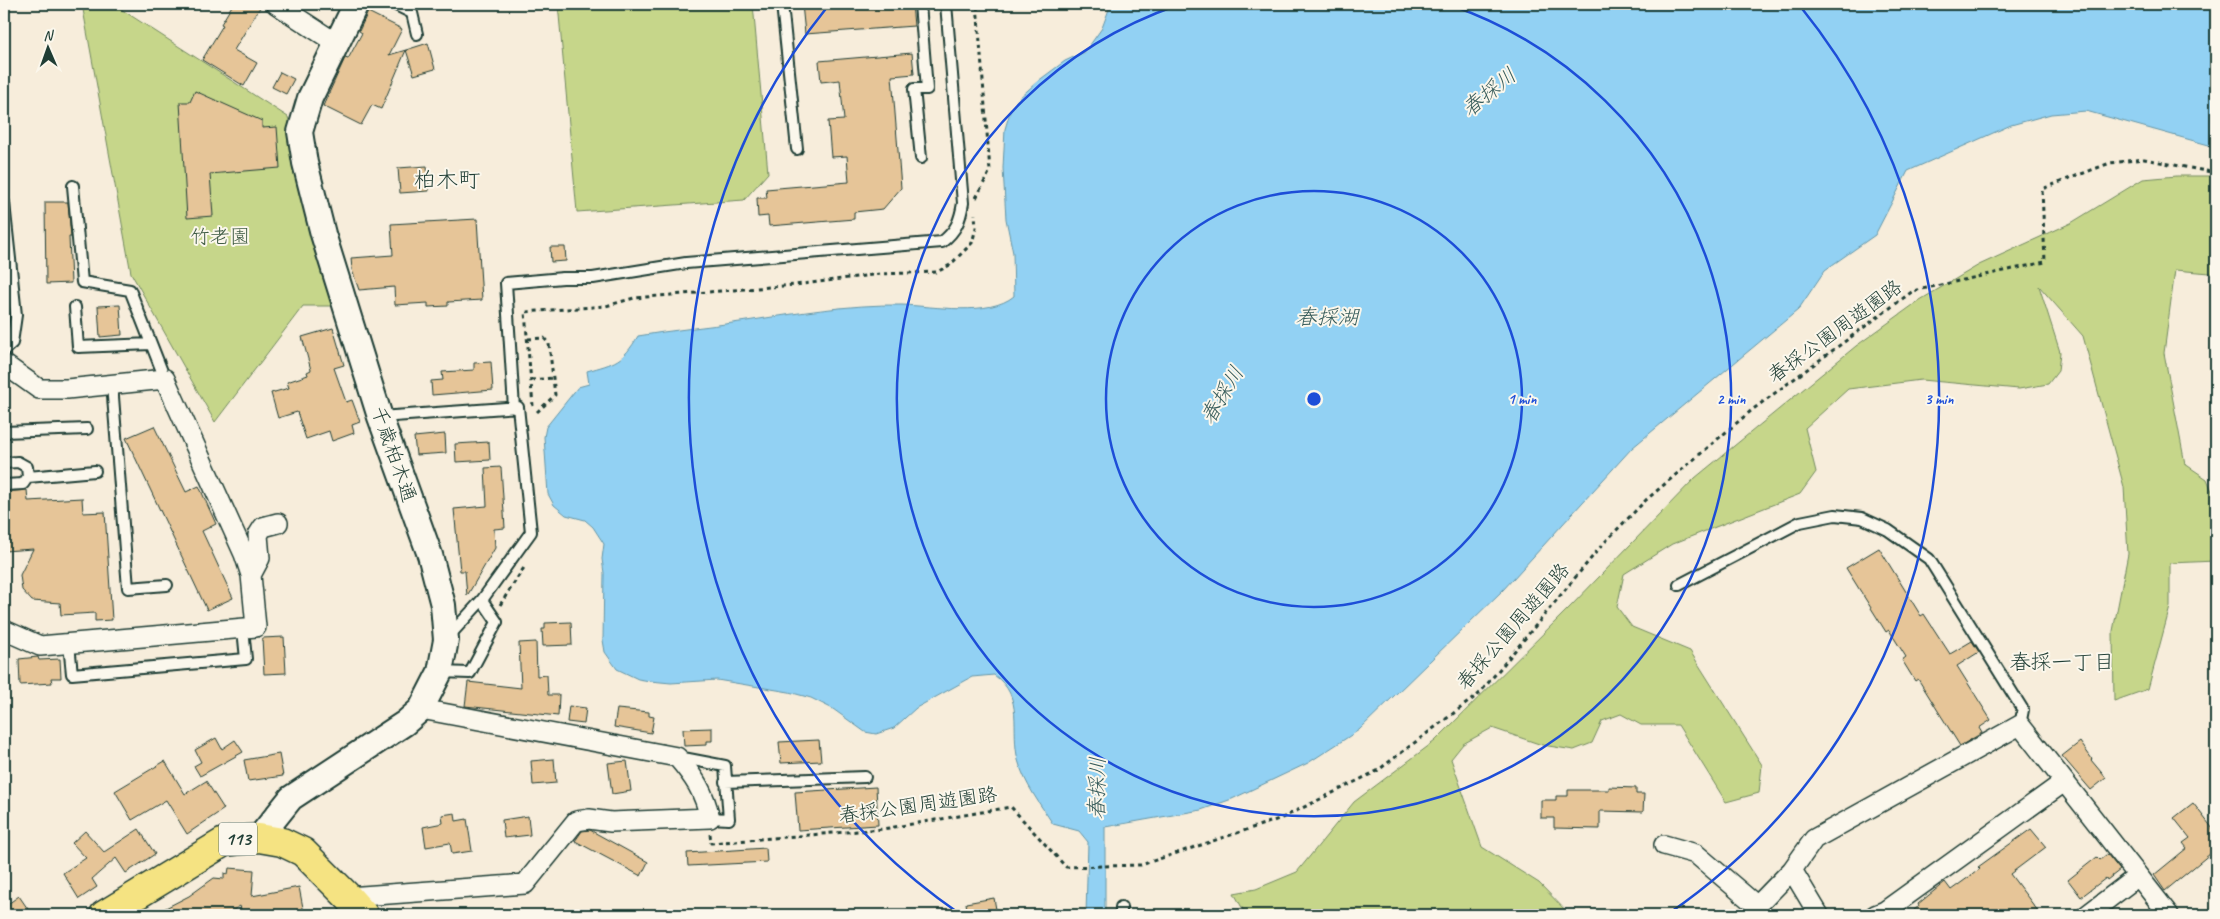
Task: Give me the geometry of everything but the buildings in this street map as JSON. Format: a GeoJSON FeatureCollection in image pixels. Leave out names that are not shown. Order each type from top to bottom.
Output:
{"type":"FeatureCollection","features":[{"type":"Feature","properties":{"kind":"main road","name":"113"},"geometry":{"type":"LineString","coordinates":[[104,915],[224,842],[259,838],[282,842],[303,852],[357,906]]}},
{"type":"Feature","properties":{"kind":"street"},"geometry":{"type":"LineString","coordinates":[[276,4],[336,43]]}},
{"type":"Feature","properties":{"kind":"street","name":"千歳柏木通"},"geometry":{"type":"LineString","coordinates":[[259,838],[291,798],[405,723],[421,709],[440,672],[446,640],[443,605],[430,555],[380,417],[323,234],[305,163],[300,132],[310,98],[356,4]]}},
{"type":"Feature","properties":{"kind":"street"},"geometry":{"type":"LineString","coordinates":[[4,364],[40,389],[67,389],[165,379],[244,554],[251,575],[256,627],[40,646],[4,630]]}},
{"type":"Feature","properties":{"kind":"street"},"geometry":{"type":"LineString","coordinates":[[251,575],[260,558],[258,535],[263,527],[278,523]]}},
{"type":"Feature","properties":{"kind":"street"},"geometry":{"type":"LineString","coordinates":[[357,906],[525,884],[576,821],[589,819],[611,822],[710,818],[704,795],[692,774],[677,757],[421,709]]}},
{"type":"Feature","properties":{"kind":"street"},"geometry":{"type":"LineString","coordinates":[[1664,845],[1696,854],[1757,906],[1792,870],[1814,839],[2020,725],[2169,915]]}},
{"type":"Feature","properties":{"kind":"street"},"geometry":{"type":"LineString","coordinates":[[1875,915],[1885,911],[2064,782]]}},
{"type":"Feature","properties":{"kind":"street"},"geometry":{"type":"LineString","coordinates":[[1792,870],[1819,915]]}},
{"type":"Feature","properties":{"kind":"street"},"geometry":{"type":"LineString","coordinates":[[2087,915],[2138,876]]}},
{"type":"Feature","properties":{"kind":"lane"},"geometry":{"type":"LineString","coordinates":[[394,4],[412,13],[417,34]]}},
{"type":"Feature","properties":{"kind":"lane"},"geometry":{"type":"LineString","coordinates":[[782,4],[797,149]]}},
{"type":"Feature","properties":{"kind":"lane"},"geometry":{"type":"LineString","coordinates":[[920,4],[928,89],[914,89],[921,158]]}},
{"type":"Feature","properties":{"kind":"lane"},"geometry":{"type":"LineString","coordinates":[[514,408],[506,283],[594,278],[686,263],[942,242],[952,234],[960,221],[962,204],[946,4]]}},
{"type":"Feature","properties":{"kind":"lane"},"geometry":{"type":"LineString","coordinates":[[72,186],[82,282],[130,290],[165,379]]}},
{"type":"Feature","properties":{"kind":"lane"},"geometry":{"type":"LineString","coordinates":[[4,203],[16,315],[12,344],[4,350]]}},
{"type":"Feature","properties":{"kind":"lane"},"geometry":{"type":"LineString","coordinates":[[75,307],[78,347],[151,344]]}},
{"type":"Feature","properties":{"kind":"lane"},"geometry":{"type":"LineString","coordinates":[[112,384],[128,588],[167,585]]}},
{"type":"Feature","properties":{"kind":"lane"},"geometry":{"type":"LineString","coordinates":[[380,417],[518,407],[530,532],[482,600],[446,640]]}},
{"type":"Feature","properties":{"kind":"lane"},"geometry":{"type":"LineString","coordinates":[[4,432],[87,430]]}},
{"type":"Feature","properties":{"kind":"lane"},"geometry":{"type":"LineString","coordinates":[[4,463],[18,462],[27,468],[28,477],[23,484],[4,485]]}},
{"type":"Feature","properties":{"kind":"lane"},"geometry":{"type":"LineString","coordinates":[[28,477],[95,471]]}},
{"type":"Feature","properties":{"kind":"lane"},"geometry":{"type":"LineString","coordinates":[[1679,585],[1800,522],[1835,516],[1862,518],[1888,530],[1929,559],[2023,710],[2020,725]]}},
{"type":"Feature","properties":{"kind":"lane"},"geometry":{"type":"LineString","coordinates":[[440,672],[470,673],[498,622],[482,600]]}},
{"type":"Feature","properties":{"kind":"lane"},"geometry":{"type":"LineString","coordinates":[[69,644],[72,674],[246,659],[243,629]]}},
{"type":"Feature","properties":{"kind":"lane"},"geometry":{"type":"LineString","coordinates":[[677,757],[725,766],[729,819],[710,818]]}},
{"type":"Feature","properties":{"kind":"lane"},"geometry":{"type":"LineString","coordinates":[[725,782],[864,777]]}},
{"type":"Feature","properties":{"kind":"path"},"geometry":{"type":"LineString","coordinates":[[975,201],[990,171],[977,4]]}},
{"type":"Feature","properties":{"kind":"path","name":"春採公園周遊園路"},"geometry":{"type":"LineString","coordinates":[[710,818],[711,843],[883,829],[1011,807],[1066,868],[1142,864],[1282,818],[1377,771],[1479,694],[1603,544],[1646,500],[1752,410],[1913,291],[2045,262],[2042,189],[2110,163],[2144,159],[2216,173]]}},
{"type":"Feature","properties":{"kind":"path"},"geometry":{"type":"LineString","coordinates":[[534,419],[525,312],[606,306],[634,298],[795,285],[880,274],[937,272],[950,265],[972,243],[976,228],[975,210]]}},
{"type":"Feature","properties":{"kind":"path"},"geometry":{"type":"LineString","coordinates":[[528,339],[544,338],[549,344],[555,396],[537,412]]}},
{"type":"Feature","properties":{"kind":"path"},"geometry":{"type":"LineString","coordinates":[[531,380],[553,378]]}},
{"type":"Feature","properties":{"kind":"path"},"geometry":{"type":"LineString","coordinates":[[493,616],[529,561]]}},
{"type":"Feature","properties":{"kind":"green space","name":"竹老園"},"geometry":{"type":"Polygon","coordinates":[[[82,4],[113,4],[288,117],[334,306],[303,306],[215,422],[131,273],[82,4]]]}},
{"type":"Feature","properties":{"kind":"green space"},"geometry":{"type":"Polygon","coordinates":[[[558,4],[753,4],[768,173],[744,200],[577,212],[558,4]]]}},
{"type":"Feature","properties":{"kind":"green space"},"geometry":{"type":"Polygon","coordinates":[[[2177,176],[2216,176],[2216,276],[2210,273],[2175,270],[2164,353],[2185,464],[2207,479],[2216,501],[2216,561],[2170,563],[2170,607],[2148,689],[2114,701],[2113,631],[2128,554],[2124,487],[2083,336],[2039,286],[2060,352],[2058,371],[2048,384],[2019,389],[1921,380],[1848,389],[1805,428],[1816,472],[1800,494],[1672,544],[1624,574],[1617,607],[1632,627],[1690,651],[1762,765],[1759,793],[1726,802],[1678,725],[1641,725],[1621,714],[1602,721],[1592,743],[1574,750],[1542,745],[1492,728],[1463,744],[1451,759],[1482,847],[1539,883],[1570,915],[1246,915],[1234,893],[1256,889],[1297,872],[1354,802],[1435,741],[1569,608],[1695,478],[1856,346],[1920,300],[1979,265],[2071,223],[2143,179],[2177,176]]]}},
{"type":"Feature","properties":{"kind":"water","name":"春採湖"},"geometry":{"type":"Polygon","coordinates":[[[1111,4],[2216,4],[2216,147],[2086,111],[2051,114],[2011,125],[1908,171],[1875,235],[1825,270],[1798,310],[1632,448],[1503,590],[1359,730],[1308,763],[1232,799],[1201,810],[1105,827],[1105,915],[1086,915],[1088,842],[1079,831],[1053,824],[1028,785],[1018,760],[1015,714],[1010,693],[994,675],[972,677],[916,708],[894,728],[876,734],[865,732],[833,709],[811,698],[789,692],[717,680],[671,683],[650,681],[638,679],[617,669],[605,652],[603,640],[604,573],[602,559],[604,544],[593,527],[585,520],[566,515],[554,505],[548,494],[544,437],[546,427],[578,387],[589,384],[587,371],[605,366],[623,356],[638,336],[861,306],[902,305],[961,309],[976,308],[1003,302],[1014,296],[1013,253],[1006,219],[1003,168],[1005,129],[1010,112],[1017,100],[1038,81],[1065,61],[1085,52],[1102,28],[1111,4]]]}},
{"type":"Feature","properties":{"kind":"district","name":"柏木町"},"geometry":{"type":"Point","coordinates":[447,180]}},
{"type":"Feature","properties":{"kind":"district","name":"春採一丁目"},"geometry":{"type":"Point","coordinates":[2062,662]}},
{"type":"Feature","properties":{"kind":"water label","name":"春採川"},"geometry":{"type":"Point","coordinates":[1489,92]}},
{"type":"Feature","properties":{"kind":"water label","name":"春採川"},"geometry":{"type":"Point","coordinates":[1222,395]}},
{"type":"Feature","properties":{"kind":"water label","name":"春採川"},"geometry":{"type":"Point","coordinates":[1097,788]}}]}
